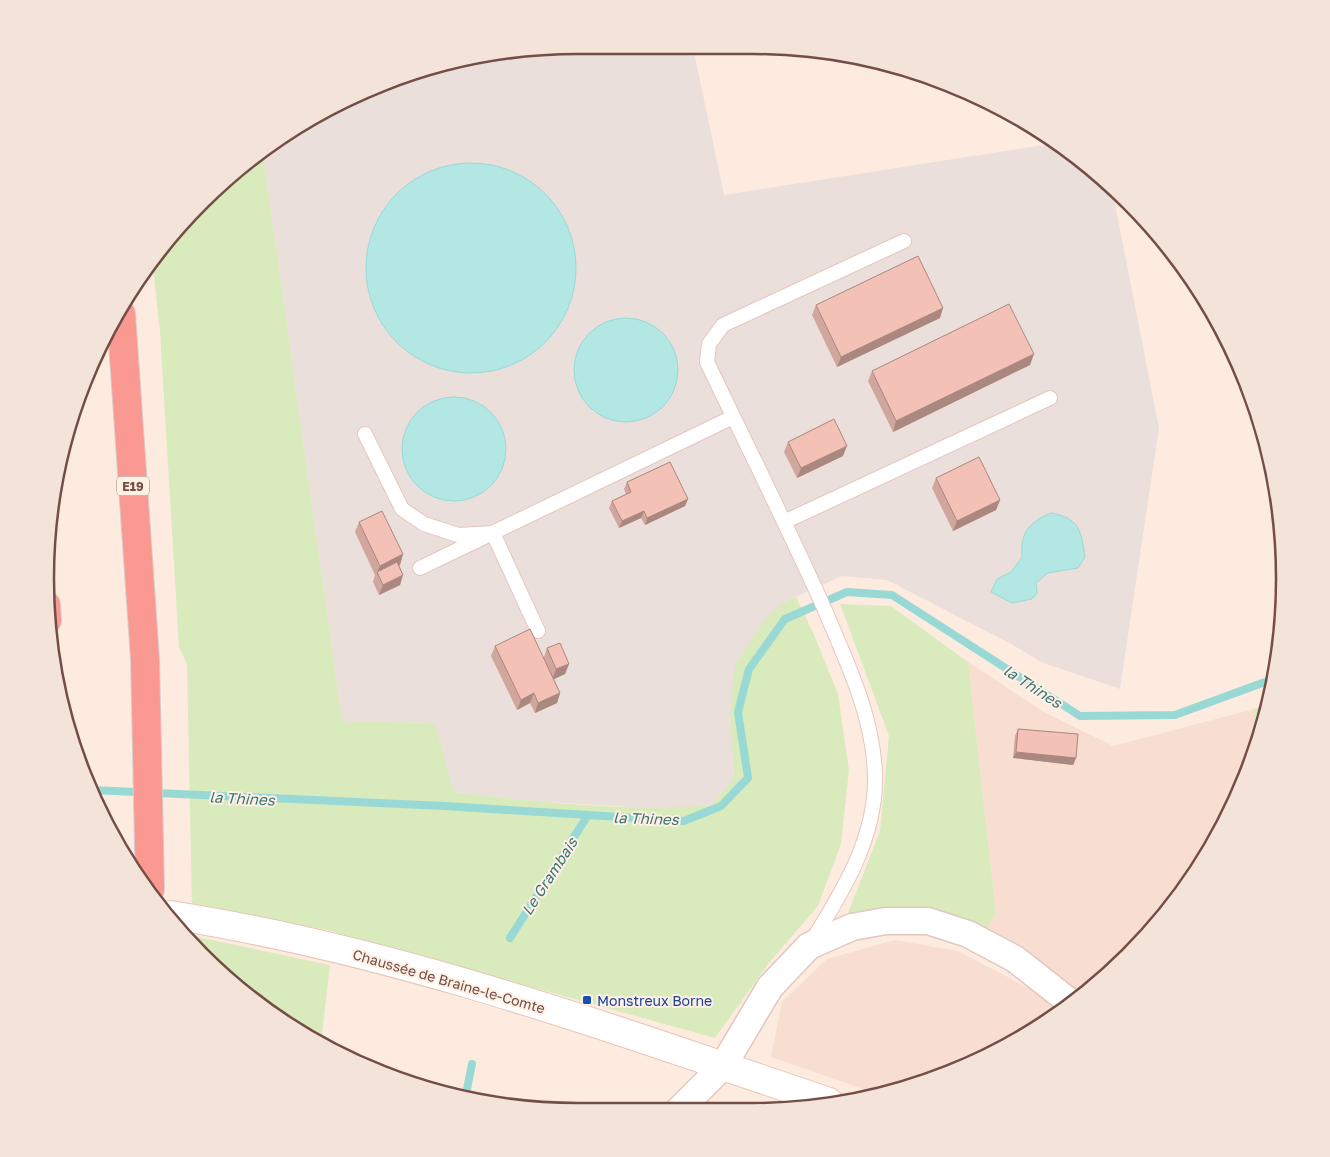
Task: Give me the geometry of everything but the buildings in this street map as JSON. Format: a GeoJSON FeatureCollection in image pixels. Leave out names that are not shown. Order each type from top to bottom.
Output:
{"type":"FeatureCollection","features":[{"type":"Feature","properties":{"kind":"highway","name":"E19"},"geometry":{"type":"LineString","coordinates":[[121,322],[145,658],[150,881]]}},
{"type":"Feature","properties":{"kind":"main road","name":"Chaussée de Braine-le-Comte"},"geometry":{"type":"LineString","coordinates":[[177,916],[226,924],[355,953],[445,978],[723,1066],[820,1099]]}},
{"type":"Feature","properties":{"kind":"street"},"geometry":{"type":"LineString","coordinates":[[687,1103],[723,1066],[770,987],[809,946],[852,926],[886,920],[928,921],[968,934],[1015,959],[1066,999]]}},
{"type":"Feature","properties":{"kind":"lane"},"geometry":{"type":"LineString","coordinates":[[809,946],[847,884],[863,842],[871,811],[875,778],[866,710],[811,578],[707,362],[709,344],[723,324],[904,241]]}},
{"type":"Feature","properties":{"kind":"lane"},"geometry":{"type":"LineString","coordinates":[[784,522],[1050,398]]}},
{"type":"Feature","properties":{"kind":"lane"},"geometry":{"type":"LineString","coordinates":[[420,568],[733,417]]}},
{"type":"Feature","properties":{"kind":"lane"},"geometry":{"type":"LineString","coordinates":[[365,434],[402,509],[424,524],[458,535],[493,533]]}},
{"type":"Feature","properties":{"kind":"lane"},"geometry":{"type":"LineString","coordinates":[[493,533],[538,631]]}},
{"type":"Feature","properties":{"kind":"shaded area"},"geometry":{"type":"Polygon","coordinates":[[[694,54],[724,195],[1047,145],[1071,162],[1114,199],[1159,428],[1120,689],[1041,662],[1013,645],[887,580],[842,576],[782,603],[730,716],[734,778],[711,805],[662,809],[532,801],[454,792],[435,723],[342,721],[264,159],[287,142],[346,108],[378,94],[410,82],[476,64],[544,55],[694,54]]]}},
{"type":"Feature","properties":{"kind":"shaded area"},"geometry":{"type":"Polygon","coordinates":[[[968,662],[1042,711],[1113,746],[1254,709],[1254,726],[1236,779],[1222,811],[1188,870],[1168,898],[1123,950],[1072,994],[986,930],[996,913],[968,662]]]}},
{"type":"Feature","properties":{"kind":"shaded area"},"geometry":{"type":"Polygon","coordinates":[[[895,940],[958,951],[1036,992],[1056,1005],[1014,1033],[984,1049],[920,1075],[866,1090],[771,1057],[782,1002],[827,959],[895,940]]]}},
{"type":"Feature","properties":{"kind":"green space"},"geometry":{"type":"Polygon","coordinates":[[[264,159],[342,721],[435,723],[454,792],[614,807],[711,805],[734,778],[730,716],[735,665],[763,622],[782,603],[796,597],[838,694],[849,770],[841,844],[818,906],[769,963],[715,1038],[327,930],[192,907],[187,664],[179,647],[160,332],[153,271],[207,207],[264,159]]]}},
{"type":"Feature","properties":{"kind":"green space"},"geometry":{"type":"Polygon","coordinates":[[[840,604],[891,606],[968,662],[996,913],[986,930],[927,907],[846,918],[880,831],[889,736],[840,604]]]}},
{"type":"Feature","properties":{"kind":"green space"},"geometry":{"type":"Polygon","coordinates":[[[1260,707],[1254,726],[1254,709],[1260,707]]]}},
{"type":"Feature","properties":{"kind":"green space"},"geometry":{"type":"Polygon","coordinates":[[[195,936],[330,965],[322,1036],[259,995],[207,950],[195,936]]]}},
{"type":"Feature","properties":{"kind":"water"},"geometry":{"type":"Polygon","coordinates":[[[471,163],[491,165],[511,171],[529,181],[545,194],[558,210],[568,228],[574,248],[576,268],[574,288],[568,308],[558,326],[545,342],[529,355],[511,365],[491,371],[471,373],[451,371],[431,365],[413,355],[397,342],[384,326],[374,308],[368,288],[366,268],[368,248],[374,228],[384,210],[397,194],[413,181],[431,171],[451,165],[471,163]]]}},
{"type":"Feature","properties":{"kind":"water"},"geometry":{"type":"Polygon","coordinates":[[[626,318],[646,322],[655,326],[663,333],[670,341],[674,350],[678,370],[674,390],[670,399],[663,407],[655,414],[646,418],[626,422],[606,418],[597,414],[589,407],[582,399],[578,390],[574,370],[578,350],[582,341],[589,333],[597,326],[606,322],[626,318]]]}},
{"type":"Feature","properties":{"kind":"water"},"geometry":{"type":"Polygon","coordinates":[[[454,397],[474,401],[491,412],[502,429],[506,449],[502,469],[491,486],[474,497],[454,501],[434,497],[417,486],[406,469],[402,449],[406,429],[417,412],[434,401],[454,397]]]}},
{"type":"Feature","properties":{"kind":"water"},"geometry":{"type":"Polygon","coordinates":[[[1051,513],[1068,518],[1080,533],[1085,557],[1078,568],[1048,573],[1036,583],[1037,593],[1032,599],[1012,603],[991,592],[997,579],[1011,572],[1022,557],[1024,535],[1028,529],[1037,520],[1051,513]]]}},
{"type":"Feature","properties":{"kind":"waterway","name":"la Thines"},"geometry":{"type":"LineString","coordinates":[[99,790],[444,806],[684,821],[721,806],[748,778],[738,712],[749,669],[785,619],[847,592],[892,595],[1080,716],[1175,715],[1266,682]]}},
{"type":"Feature","properties":{"kind":"waterway","name":"Le Grambais"},"geometry":{"type":"LineString","coordinates":[[510,938],[588,815]]}},
{"type":"Feature","properties":{"kind":"waterway","name":"Le Grambais"},"geometry":{"type":"LineString","coordinates":[[467,1091],[472,1064]]}},
{"type":"Feature","properties":{"kind":"place","name":"Monstreux Borne"},"geometry":{"type":"Point","coordinates":[587,1000]}}]}
